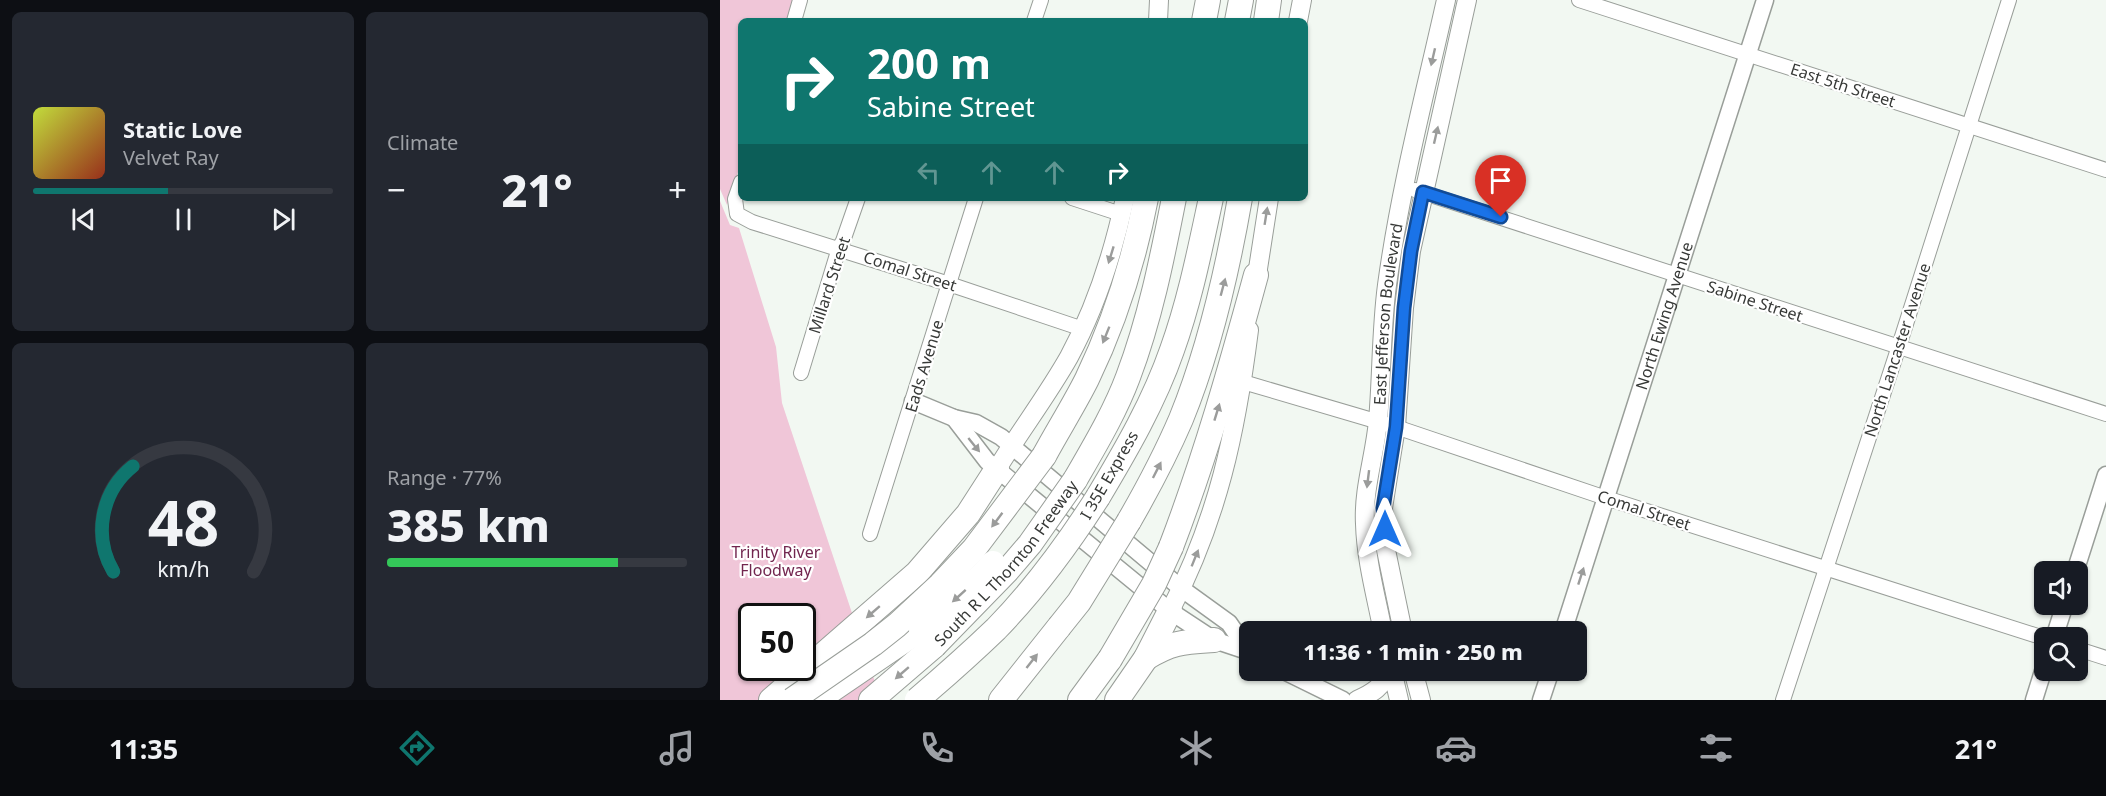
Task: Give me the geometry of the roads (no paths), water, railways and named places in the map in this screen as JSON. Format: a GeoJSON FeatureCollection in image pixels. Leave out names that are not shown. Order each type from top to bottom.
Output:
{"type":"FeatureCollection","features":[{"type":"Feature","properties":{"kind":"highway"},"geometry":{"type":"LineString","coordinates":[[1205,18],[1208,0]]}},
{"type":"Feature","properties":{"kind":"highway"},"geometry":{"type":"LineString","coordinates":[[1238,18],[1241,0]]}},
{"type":"Feature","properties":{"kind":"highway"},"geometry":{"type":"LineString","coordinates":[[1266,18],[1269,0]]}},
{"type":"Feature","properties":{"kind":"highway"},"geometry":{"type":"LineString","coordinates":[[792,700],[897,625],[940,585],[987,533],[1061,469],[1087,380],[1108,332],[1127,278],[1145,201]]}},
{"type":"Feature","properties":{"kind":"highway"},"geometry":{"type":"LineString","coordinates":[[817,700],[921,629],[979,578],[1029,521],[1086,431],[1117,400],[1127,379],[1147,321],[1173,201]]}},
{"type":"Feature","properties":{"kind":"highway","name":"I 35E Express"},"geometry":{"type":"LineString","coordinates":[[917,700],[996,628],[1020,602],[1067,545],[1115,469],[1155,392],[1172,350],[1194,272],[1210,201]]}},
{"type":"Feature","properties":{"kind":"highway"},"geometry":{"type":"LineString","coordinates":[[1003,698],[1078,602],[1129,522],[1157,471],[1196,380],[1229,262],[1239,201]]}},
{"type":"Feature","properties":{"kind":"highway"},"geometry":{"type":"LineString","coordinates":[[1080,700],[1110,659],[1154,584],[1171,547],[1224,390],[1256,275]]}},
{"type":"Feature","properties":{"kind":"highway"},"geometry":{"type":"LineString","coordinates":[[771,700],[917,573],[968,514],[996,469]]}},
{"type":"Feature","properties":{"kind":"highway","name":"South R L Thornton Freeway"},"geometry":{"type":"LineString","coordinates":[[871,700],[934,646],[980,600],[1030,544],[1061,469]]}},
{"type":"Feature","properties":{"kind":"highway"},"geometry":{"type":"LineString","coordinates":[[1117,700],[1146,658],[1170,611]]}},
{"type":"Feature","properties":{"kind":"highway"},"geometry":{"type":"LineString","coordinates":[[1146,658],[1163,647],[1179,642],[1214,640]]}},
{"type":"Feature","properties":{"kind":"main road"},"geometry":{"type":"LineString","coordinates":[[1158,18],[1159,0]]}},
{"type":"Feature","properties":{"kind":"main road"},"geometry":{"type":"LineString","coordinates":[[1299,18],[1302,0]]}},
{"type":"Feature","properties":{"kind":"main road","name":"East Jefferson Boulevard"},"geometry":{"type":"LineString","coordinates":[[1381,621],[1369,566],[1365,523],[1368,480],[1378,422],[1381,343],[1387,286],[1404,188],[1446,0]]}},
{"type":"Feature","properties":{"kind":"main road","name":"East Jefferson Boulevard"},"geometry":{"type":"LineString","coordinates":[[1401,621],[1386,550],[1383,508],[1396,427],[1404,308],[1411,251],[1423,192],[1467,0]]}},
{"type":"Feature","properties":{"kind":"main road"},"geometry":{"type":"LineString","coordinates":[[1170,611],[1182,589],[1216,502],[1232,444],[1268,201]]}},
{"type":"Feature","properties":{"kind":"main road"},"geometry":{"type":"LineString","coordinates":[[996,469],[1048,392],[1083,329],[1113,250],[1123,206]]}},
{"type":"Feature","properties":{"kind":"main road"},"geometry":{"type":"LineString","coordinates":[[1357,700],[1381,686],[1385,681]]}},
{"type":"Feature","properties":{"kind":"main road"},"geometry":{"type":"LineString","coordinates":[[1393,681],[1399,700]]}},
{"type":"Feature","properties":{"kind":"main road"},"geometry":{"type":"LineString","coordinates":[[1416,681],[1421,700]]}},
{"type":"Feature","properties":{"kind":"street"},"geometry":{"type":"LineString","coordinates":[[795,18],[800,0]]}},
{"type":"Feature","properties":{"kind":"street","name":"East 5th Street"},"geometry":{"type":"LineString","coordinates":[[1579,0],[2106,170]]}},
{"type":"Feature","properties":{"kind":"street","name":"North Ewing Avenue"},"geometry":{"type":"LineString","coordinates":[[1567,621],[1766,0]]}},
{"type":"Feature","properties":{"kind":"street","name":"North Lancaster Avenue"},"geometry":{"type":"LineString","coordinates":[[1782,700],[1899,346],[2009,0]]}},
{"type":"Feature","properties":{"kind":"street"},"geometry":{"type":"LineString","coordinates":[[1035,18],[1038,1]]}},
{"type":"Feature","properties":{"kind":"street","name":"Sabine Street"},"geometry":{"type":"LineString","coordinates":[[1404,188],[1423,192],[2106,414]]}},
{"type":"Feature","properties":{"kind":"street","name":"Comal Street"},"geometry":{"type":"LineString","coordinates":[[738,190],[735,199],[737,214],[752,222],[839,248],[1083,329]]}},
{"type":"Feature","properties":{"kind":"street","name":"Millard Street"},"geometry":{"type":"LineString","coordinates":[[801,373],[839,248],[857,201]]}},
{"type":"Feature","properties":{"kind":"street","name":"Eads Avenue"},"geometry":{"type":"LineString","coordinates":[[870,534],[975,201]]}},
{"type":"Feature","properties":{"kind":"street"},"geometry":{"type":"LineString","coordinates":[[1090,201],[1123,206]]}},
{"type":"Feature","properties":{"kind":"street","name":"Comal Street"},"geometry":{"type":"LineString","coordinates":[[1243,382],[1396,427],[1606,498],[2034,635]]}},
{"type":"Feature","properties":{"kind":"street"},"geometry":{"type":"LineString","coordinates":[[913,401],[995,432],[1182,589],[1229,623],[1239,638]]}},
{"type":"Feature","properties":{"kind":"street"},"geometry":{"type":"LineString","coordinates":[[954,418],[987,461],[1170,611],[1214,640],[1239,649]]}},
{"type":"Feature","properties":{"kind":"street"},"geometry":{"type":"LineString","coordinates":[[2079,561],[2106,475]]}},
{"type":"Feature","properties":{"kind":"street"},"geometry":{"type":"LineString","coordinates":[[2088,652],[2106,658]]}},
{"type":"Feature","properties":{"kind":"street"},"geometry":{"type":"LineString","coordinates":[[1304,681],[1343,700]]}},
{"type":"Feature","properties":{"kind":"street"},"geometry":{"type":"LineString","coordinates":[[1541,700],[1547,681]]}},
{"type":"Feature","properties":{"kind":"street"},"geometry":{"type":"LineString","coordinates":[[2034,700],[2040,681]]}},
{"type":"Feature","properties":{"kind":"park label","name":"Trinity River Floodway"},"geometry":{"type":"Point","coordinates":[776,561]}}]}
